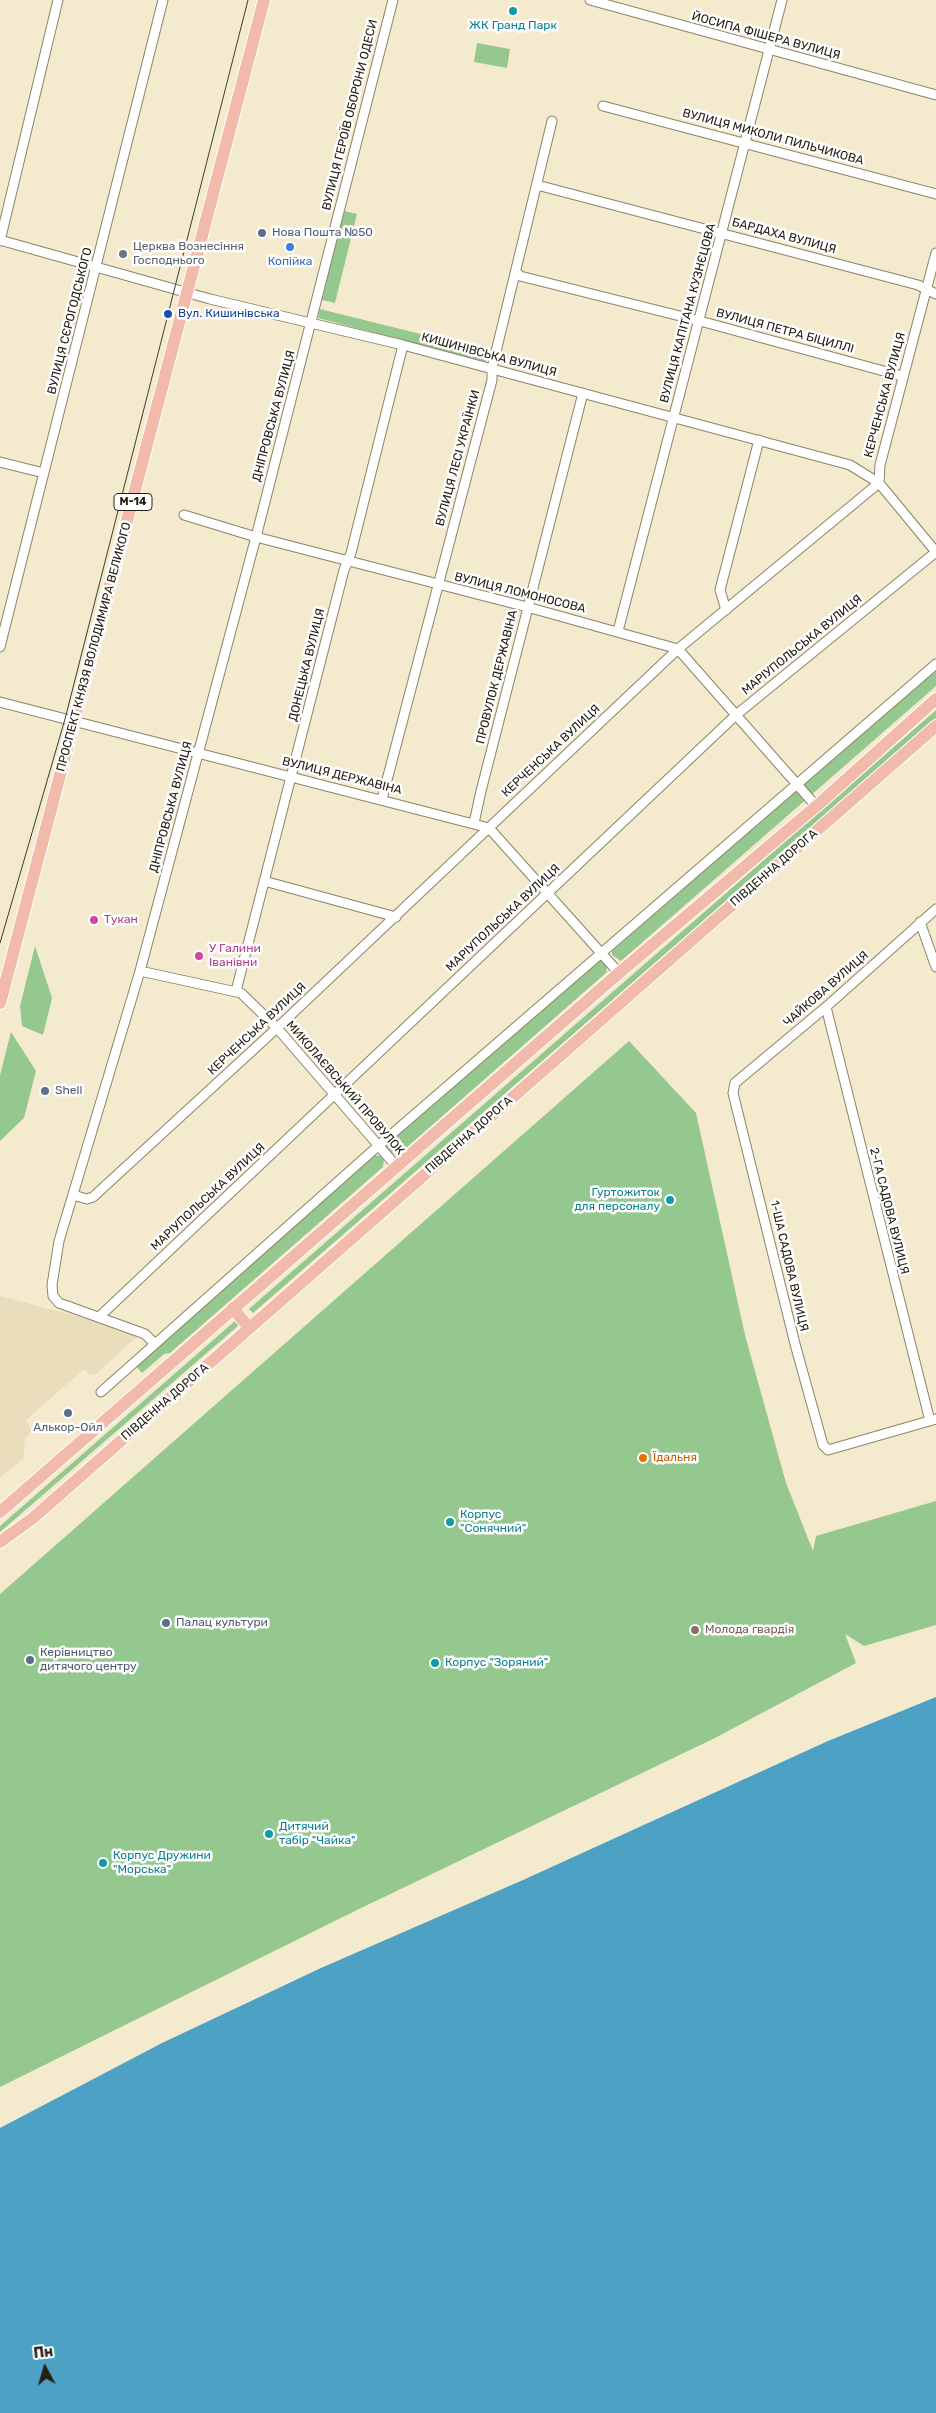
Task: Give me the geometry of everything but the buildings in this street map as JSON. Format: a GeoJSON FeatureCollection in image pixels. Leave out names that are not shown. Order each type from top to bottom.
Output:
{"type":"FeatureCollection","features":[{"type":"Feature","properties":{"kind":"main road","name":"ПРОСПЕКТ КНЯЗЯ ВОЛОДИМИРА ВЕЛИКОГО"},"geometry":{"type":"LineString","coordinates":[[0,1003],[189,293],[264,0]]}},
{"type":"Feature","properties":{"kind":"main road","name":"ПІВДЕННА ДОРОГА"},"geometry":{"type":"LineString","coordinates":[[0,1512],[619,973],[816,806],[936,699]]}},
{"type":"Feature","properties":{"kind":"main road","name":"ПІВДЕННА ДОРОГА"},"geometry":{"type":"LineString","coordinates":[[0,1542],[33,1518],[936,726]]}},
{"type":"Feature","properties":{"kind":"main road"},"geometry":{"type":"LineString","coordinates":[[233,1308],[249,1328]]}},
{"type":"Feature","properties":{"kind":"street"},"geometry":{"type":"LineString","coordinates":[[0,240],[58,0]]}},
{"type":"Feature","properties":{"kind":"street","name":"ВУЛИЦЯ СЄРОГОДСЬКОГО"},"geometry":{"type":"LineString","coordinates":[[0,647],[163,0]]}},
{"type":"Feature","properties":{"kind":"street","name":"ВУЛИЦЯ ГЕРОЇВ ОБОРОНИ ОДЕСИ"},"geometry":{"type":"LineString","coordinates":[[311,323],[393,0]]}},
{"type":"Feature","properties":{"kind":"street","name":"ЙОСИПА ФІШЕРА ВУЛИЦЯ"},"geometry":{"type":"LineString","coordinates":[[590,0],[936,95]]}},
{"type":"Feature","properties":{"kind":"street","name":"ВУЛИЦЯ КАПІТАНА КУЗНЄЦОВА"},"geometry":{"type":"LineString","coordinates":[[618,631],[782,0]]}},
{"type":"Feature","properties":{"kind":"street","name":"ВУЛИЦЯ МИКОЛИ ПИЛЬЧИКОВА"},"geometry":{"type":"LineString","coordinates":[[604,106],[936,194]]}},
{"type":"Feature","properties":{"kind":"street","name":"ВУЛИЦЯ ЛЕСІ УКРАЇНКИ"},"geometry":{"type":"LineString","coordinates":[[382,799],[492,380],[492,368],[552,121]]}},
{"type":"Feature","properties":{"kind":"street","name":"БАРДАХА ВУЛИЦЯ"},"geometry":{"type":"LineString","coordinates":[[537,185],[918,285],[936,294]]}},
{"type":"Feature","properties":{"kind":"street","name":"КИШИНІВСЬКА ВУЛИЦЯ"},"geometry":{"type":"LineString","coordinates":[[0,240],[189,293],[404,345],[850,465],[879,483],[936,552]]}},
{"type":"Feature","properties":{"kind":"street","name":"КЕРЧЕНСЬКА ВУЛИЦЯ"},"geometry":{"type":"LineString","coordinates":[[73,1195],[84,1199],[93,1197],[396,917],[678,649],[879,483],[879,468],[936,253]]}},
{"type":"Feature","properties":{"kind":"street","name":"ВУЛИЦЯ ПЕТРА БІЦИЛЛІ"},"geometry":{"type":"LineString","coordinates":[[516,272],[520,276],[700,320],[902,376]]}},
{"type":"Feature","properties":{"kind":"street","name":"ДНІПРОВСЬКА ВУЛИЦЯ"},"geometry":{"type":"LineString","coordinates":[[99,1317],[63,1306],[53,1296],[52,1286],[56,1258],[140,972],[311,323]]}},
{"type":"Feature","properties":{"kind":"street","name":"ДОНЕЦЬКА ВУЛИЦЯ"},"geometry":{"type":"LineString","coordinates":[[236,991],[404,345]]}},
{"type":"Feature","properties":{"kind":"street","name":"ПРОВУЛОК ДЕРЖАВІНА"},"geometry":{"type":"LineString","coordinates":[[474,823],[527,607],[584,393]]}},
{"type":"Feature","properties":{"kind":"street"},"geometry":{"type":"LineString","coordinates":[[726,610],[720,590],[759,440]]}},
{"type":"Feature","properties":{"kind":"street"},"geometry":{"type":"LineString","coordinates":[[0,462],[44,473]]}},
{"type":"Feature","properties":{"kind":"street","name":"ВУЛИЦЯ ЛОМОНОСОВА"},"geometry":{"type":"LineString","coordinates":[[184,515],[256,537],[618,631],[678,649]]}},
{"type":"Feature","properties":{"kind":"street","name":"МАРІУПОЛЬСЬКА ВУЛИЦЯ"},"geometry":{"type":"LineString","coordinates":[[99,1317],[736,715],[936,552]]}},
{"type":"Feature","properties":{"kind":"street"},"geometry":{"type":"LineString","coordinates":[[678,649],[816,806]]}},
{"type":"Feature","properties":{"kind":"street"},"geometry":{"type":"LineString","coordinates":[[101,1392],[378,1146],[603,954],[797,783],[936,664]]}},
{"type":"Feature","properties":{"kind":"street","name":"ВУЛИЦЯ ДЕРЖАВІНА"},"geometry":{"type":"LineString","coordinates":[[0,702],[382,799],[488,828],[619,973]]}},
{"type":"Feature","properties":{"kind":"street"},"geometry":{"type":"LineString","coordinates":[[264,881],[396,917]]}},
{"type":"Feature","properties":{"kind":"street","name":"ЧАЙКОВА ВУЛИЦЯ"},"geometry":{"type":"LineString","coordinates":[[733,1088],[735,1083],[826,1007],[936,909]]}},
{"type":"Feature","properties":{"kind":"street"},"geometry":{"type":"LineString","coordinates":[[920,922],[936,967]]}},
{"type":"Feature","properties":{"kind":"street","name":"МИКОЛАЄВСЬКИЙ ПРОВУЛОК"},"geometry":{"type":"LineString","coordinates":[[140,972],[241,993],[277,1028],[396,1167]]}},
{"type":"Feature","properties":{"kind":"street","name":"2-ГА САДОВА ВУЛИЦЯ"},"geometry":{"type":"LineString","coordinates":[[826,1007],[933,1420]]}},
{"type":"Feature","properties":{"kind":"street","name":"1-ША САДОВА ВУЛИЦЯ"},"geometry":{"type":"LineString","coordinates":[[733,1088],[795,1344],[825,1448],[828,1450],[933,1420]]}},
{"type":"Feature","properties":{"kind":"street"},"geometry":{"type":"LineString","coordinates":[[99,1317],[145,1334],[155,1344]]}},
{"type":"Feature","properties":{"kind":"shaded area"},"geometry":{"type":"Polygon","coordinates":[[[0,1296],[141,1333],[95,1375],[90,1375],[84,1369],[26,1420],[32,1431],[25,1438],[23,1459],[0,1477],[0,1296]]]}},
{"type":"Feature","properties":{"kind":"green space"},"geometry":{"type":"Polygon","coordinates":[[[477,43],[510,49],[507,68],[474,62],[477,43]]]}},
{"type":"Feature","properties":{"kind":"green space"},"geometry":{"type":"Polygon","coordinates":[[[344,211],[357,214],[335,303],[322,300],[344,211]]]}},
{"type":"Feature","properties":{"kind":"green space"},"geometry":{"type":"Polygon","coordinates":[[[320,309],[489,351],[486,362],[318,318],[320,309]]]}},
{"type":"Feature","properties":{"kind":"green space"},"geometry":{"type":"Polygon","coordinates":[[[936,669],[936,686],[621,961],[612,955],[612,951],[936,669]]]}},
{"type":"Feature","properties":{"kind":"green space"},"geometry":{"type":"Polygon","coordinates":[[[936,710],[936,718],[253,1313],[249,1309],[936,710]]]}},
{"type":"Feature","properties":{"kind":"green space"},"geometry":{"type":"Polygon","coordinates":[[[35,946],[52,998],[43,1035],[22,1026],[20,1006],[35,946]]]}},
{"type":"Feature","properties":{"kind":"green space"},"geometry":{"type":"Polygon","coordinates":[[[600,960],[606,965],[607,972],[398,1155],[387,1152],[386,1145],[600,960]]]}},
{"type":"Feature","properties":{"kind":"green space"},"geometry":{"type":"Polygon","coordinates":[[[11,1032],[36,1071],[24,1118],[0,1141],[0,1075],[11,1032]]]}},
{"type":"Feature","properties":{"kind":"green space"},"geometry":{"type":"Polygon","coordinates":[[[629,1041],[696,1113],[745,1335],[786,1483],[813,1551],[816,1536],[936,1501],[936,1625],[864,1646],[845,1634],[856,1663],[713,1739],[359,1909],[0,2087],[0,1594],[629,1041]]]}},
{"type":"Feature","properties":{"kind":"green space"},"geometry":{"type":"Polygon","coordinates":[[[373,1155],[381,1156],[384,1159],[383,1167],[170,1353],[164,1354],[142,1373],[136,1366],[373,1155]]]}},
{"type":"Feature","properties":{"kind":"green space"},"geometry":{"type":"Polygon","coordinates":[[[235,1321],[239,1325],[0,1532],[0,1526],[235,1321]]]}},
{"type":"Feature","properties":{"kind":"water"},"geometry":{"type":"Polygon","coordinates":[[[936,1697],[936,2413],[0,2413],[0,2128],[162,2043],[321,1968],[523,1880],[828,1741],[936,1697]]]}},
{"type":"Feature","properties":{"kind":"tram line"},"geometry":{"type":"LineString","coordinates":[[0,943],[65,719],[248,0]]}},
{"type":"Feature","properties":{"kind":"place","name":"ЖК Гранд Парк"},"geometry":{"type":"Point","coordinates":[513,11]}},
{"type":"Feature","properties":{"kind":"place","name":"Нова Пошта №50"},"geometry":{"type":"Point","coordinates":[262,233]}},
{"type":"Feature","properties":{"kind":"place","name":"Копійка"},"geometry":{"type":"Point","coordinates":[290,247]}},
{"type":"Feature","properties":{"kind":"place","name":"Церква Вознесіння Господнього"},"geometry":{"type":"Point","coordinates":[123,254]}},
{"type":"Feature","properties":{"kind":"place","name":"Вул. Кишинівська"},"geometry":{"type":"Point","coordinates":[168,314]}},
{"type":"Feature","properties":{"kind":"place","name":"Тукан"},"geometry":{"type":"Point","coordinates":[94,920]}},
{"type":"Feature","properties":{"kind":"place","name":"У Галини Іванівни"},"geometry":{"type":"Point","coordinates":[199,956]}},
{"type":"Feature","properties":{"kind":"place","name":"Shell"},"geometry":{"type":"Point","coordinates":[45,1091]}},
{"type":"Feature","properties":{"kind":"place","name":"Гуртожиток для персоналу"},"geometry":{"type":"Point","coordinates":[670,1200]}},
{"type":"Feature","properties":{"kind":"place","name":"Алькор-Ойл"},"geometry":{"type":"Point","coordinates":[68,1413]}},
{"type":"Feature","properties":{"kind":"place","name":"Їдальня"},"geometry":{"type":"Point","coordinates":[643,1458]}},
{"type":"Feature","properties":{"kind":"place","name":"Корпус \"Сонячний\""},"geometry":{"type":"Point","coordinates":[450,1522]}},
{"type":"Feature","properties":{"kind":"place","name":"Палац культури"},"geometry":{"type":"Point","coordinates":[166,1623]}},
{"type":"Feature","properties":{"kind":"place","name":"Молода гвардія"},"geometry":{"type":"Point","coordinates":[695,1630]}},
{"type":"Feature","properties":{"kind":"place","name":"Керівництво дитячого центру"},"geometry":{"type":"Point","coordinates":[30,1660]}},
{"type":"Feature","properties":{"kind":"place","name":"Корпус \"Зоряний\""},"geometry":{"type":"Point","coordinates":[435,1663]}},
{"type":"Feature","properties":{"kind":"place","name":"Дитячий табір \"Чайка\""},"geometry":{"type":"Point","coordinates":[269,1834]}},
{"type":"Feature","properties":{"kind":"place","name":"Корпус Дружини \"Морська\""},"geometry":{"type":"Point","coordinates":[103,1863]}}]}
